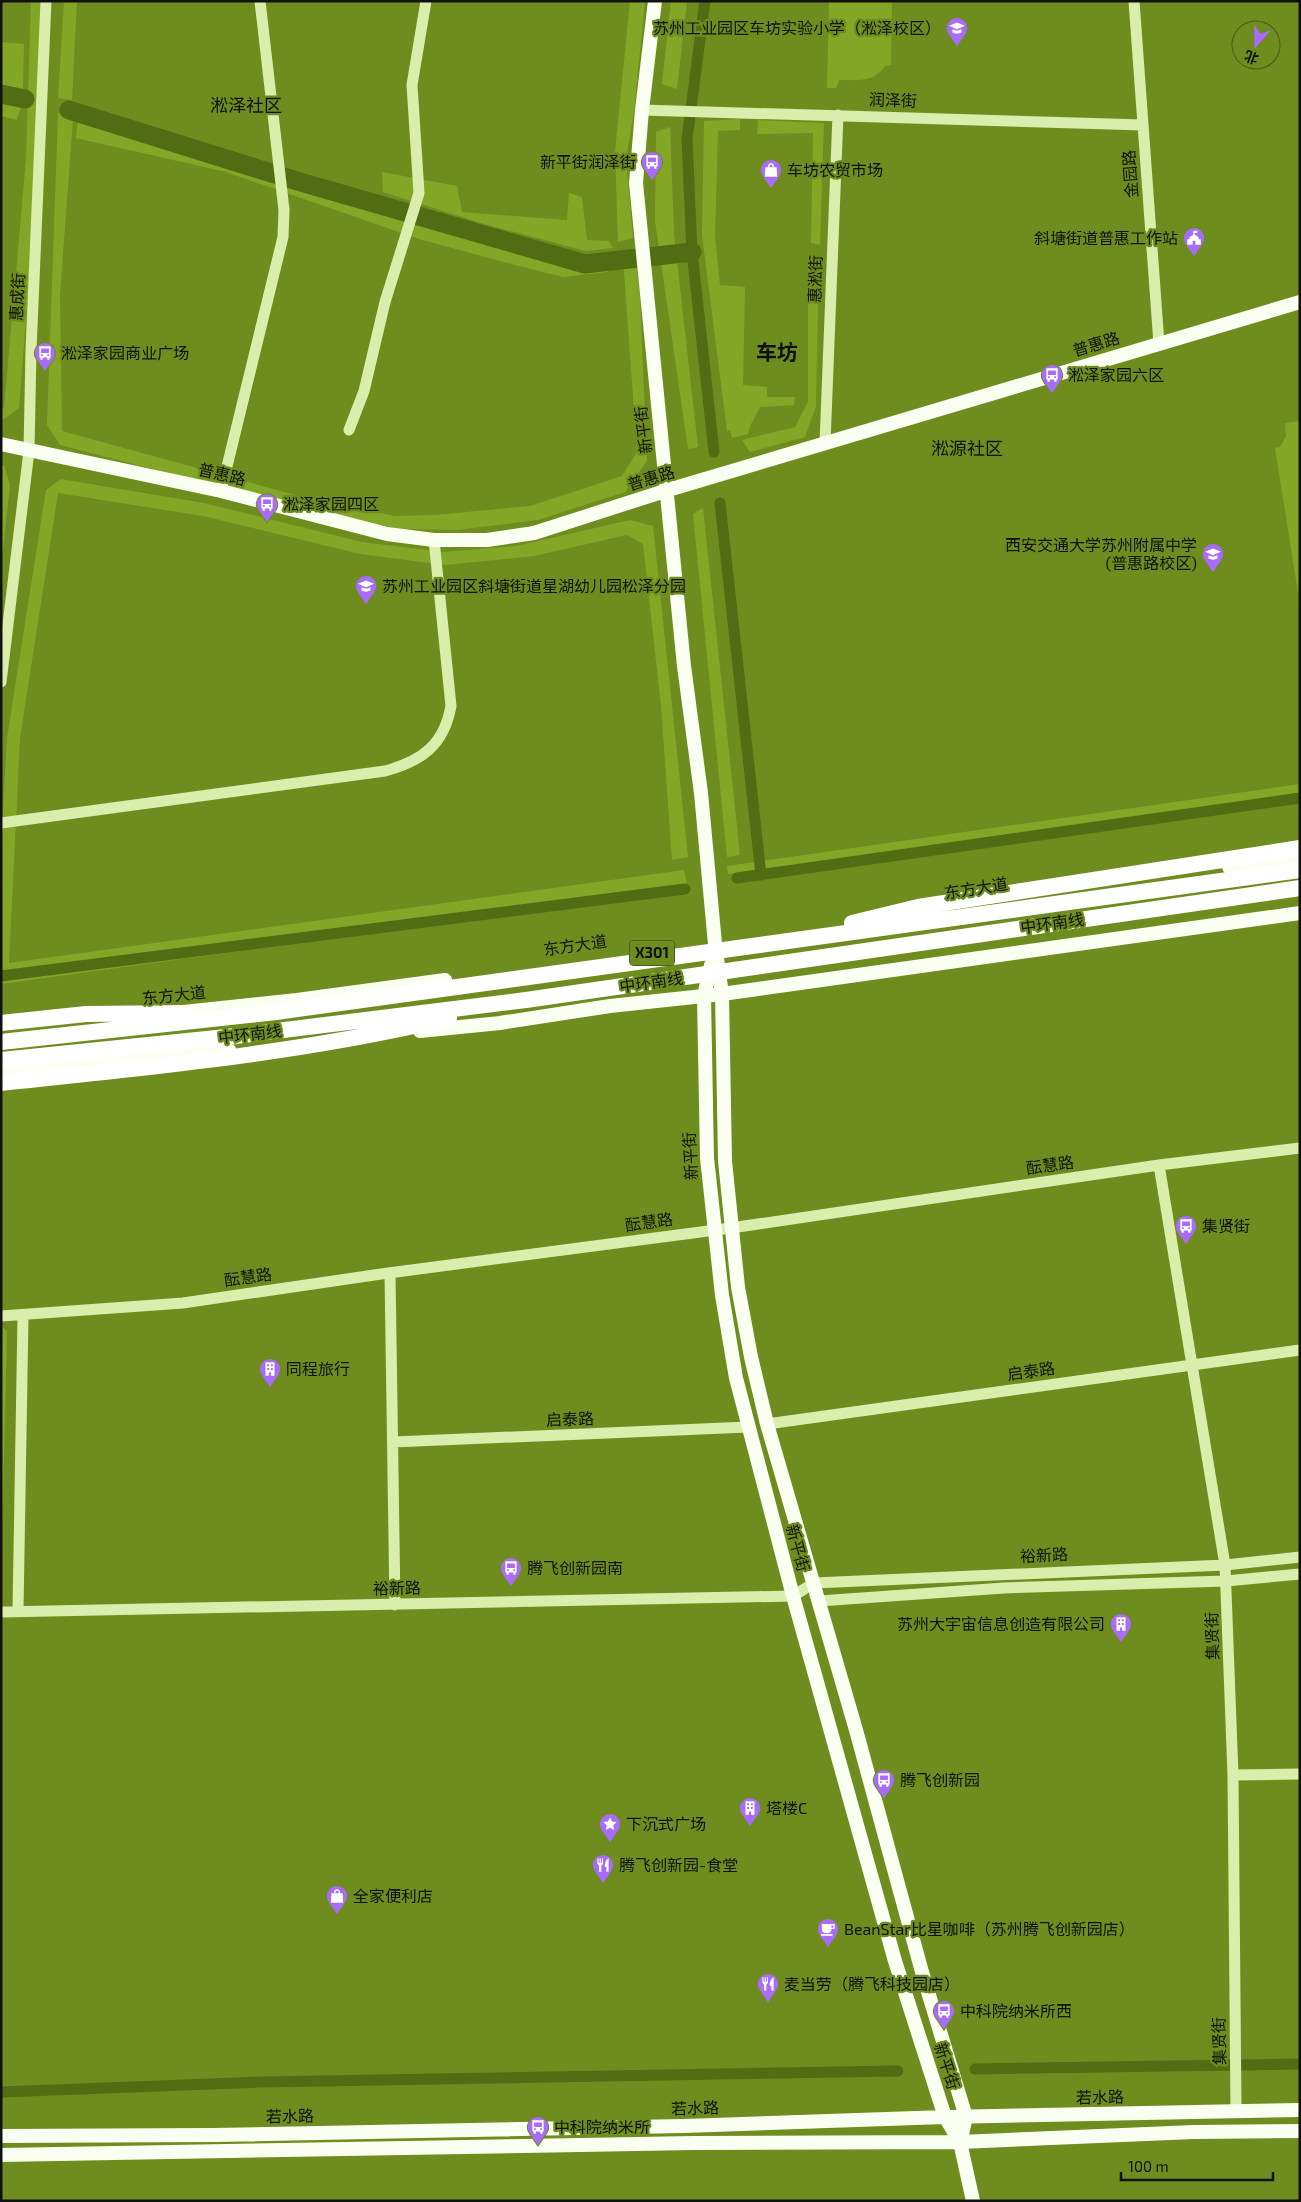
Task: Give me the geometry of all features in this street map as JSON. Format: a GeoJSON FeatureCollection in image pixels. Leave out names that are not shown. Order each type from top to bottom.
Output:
{"type":"FeatureCollection","features":[{"type":"Feature","properties":{"kind":"highway"},"geometry":{"type":"LineString","coordinates":[[780,941],[918,907],[1300,848]]}},
{"type":"Feature","properties":{"kind":"highway","name":"中环南线"},"geometry":{"type":"LineString","coordinates":[[1,1042],[276,1012],[780,941],[966,918],[1300,870]]}},
{"type":"Feature","properties":{"kind":"highway","name":"中环南线"},"geometry":{"type":"LineString","coordinates":[[1,1060],[236,1036],[526,1000],[1300,888]]}},
{"type":"Feature","properties":{"kind":"highway"},"geometry":{"type":"LineString","coordinates":[[1,1083],[112,1072],[383,1034],[526,1000]]}},
{"type":"Feature","properties":{"kind":"highway"},"geometry":{"type":"LineString","coordinates":[[1,1023],[86,1014],[276,1012]]}},
{"type":"Feature","properties":{"kind":"main road","name":"新平街"},"geometry":{"type":"LineString","coordinates":[[656,1],[642,110],[636,183],[647,309],[668,490],[684,666],[722,994],[725,1161],[738,1287],[749,1348],[767,1424],[814,1583],[922,1972],[966,2117],[960,2142]]}},
{"type":"Feature","properties":{"kind":"main road","name":"普惠路"},"geometry":{"type":"LineString","coordinates":[[1,444],[221,491],[387,534],[434,540],[487,540],[534,533],[668,490],[1300,302]]}},
{"type":"Feature","properties":{"kind":"main road","name":"东方大道"},"geometry":{"type":"LineString","coordinates":[[1,1031],[297,1000],[715,944],[1300,856]]}},
{"type":"Feature","properties":{"kind":"main road"},"geometry":{"type":"LineString","coordinates":[[1,1074],[500,1023],[610,1006],[722,994],[1300,912]]}},
{"type":"Feature","properties":{"kind":"main road","name":"新平街"},"geometry":{"type":"LineString","coordinates":[[715,944],[704,996],[706,1158],[714,1230],[734,1369],[793,1596],[895,1961],[945,2117],[960,2142],[973,2201]]}},
{"type":"Feature","properties":{"kind":"main road","name":"裕新路"},"geometry":{"type":"LineString","coordinates":[[793,1596],[819,1601]]}},
{"type":"Feature","properties":{"kind":"main road","name":"若水路"},"geometry":{"type":"LineString","coordinates":[[1,2136],[234,2135],[694,2126],[945,2117],[1300,2110]]}},
{"type":"Feature","properties":{"kind":"main road","name":"若水路"},"geometry":{"type":"LineString","coordinates":[[1,2156],[694,2143],[960,2142],[1194,2132],[1300,2132]]}},
{"type":"Feature","properties":{"kind":"street","name":"惠成街"},"geometry":{"type":"LineString","coordinates":[[1,682],[29,451],[30,350],[46,1]]}},
{"type":"Feature","properties":{"kind":"street"},"geometry":{"type":"LineString","coordinates":[[221,491],[283,237],[284,210],[260,1]]}},
{"type":"Feature","properties":{"kind":"street"},"geometry":{"type":"LineString","coordinates":[[349,430],[364,391],[385,302],[419,193],[412,85],[426,1]]}},
{"type":"Feature","properties":{"kind":"street","name":"金园路"},"geometry":{"type":"LineString","coordinates":[[1134,1],[1159,344]]}},
{"type":"Feature","properties":{"kind":"street","name":"润泽街"},"geometry":{"type":"LineString","coordinates":[[642,110],[1143,125]]}},
{"type":"Feature","properties":{"kind":"street","name":"惠淞街"},"geometry":{"type":"LineString","coordinates":[[825,443],[838,115]]}},
{"type":"Feature","properties":{"kind":"street"},"geometry":{"type":"LineString","coordinates":[[1,823],[385,771],[409,764],[421,758],[438,740],[445,729],[451,706],[434,540]]}},
{"type":"Feature","properties":{"kind":"street","name":"酝慧路"},"geometry":{"type":"LineString","coordinates":[[1,1316],[23,1316],[183,1303],[390,1273],[732,1228],[1159,1165],[1300,1148]]}},
{"type":"Feature","properties":{"kind":"street","name":"集贤街"},"geometry":{"type":"LineString","coordinates":[[1159,1165],[1225,1564],[1233,1775],[1236,2111]]}},
{"type":"Feature","properties":{"kind":"street"},"geometry":{"type":"LineString","coordinates":[[390,1273],[394,1605]]}},
{"type":"Feature","properties":{"kind":"street"},"geometry":{"type":"LineString","coordinates":[[18,1611],[23,1316]]}},
{"type":"Feature","properties":{"kind":"street","name":"启泰路"},"geometry":{"type":"LineString","coordinates":[[767,1424],[1300,1350]]}},
{"type":"Feature","properties":{"kind":"street","name":"启泰路"},"geometry":{"type":"LineString","coordinates":[[392,1442],[748,1427]]}},
{"type":"Feature","properties":{"kind":"street","name":"裕新路"},"geometry":{"type":"LineString","coordinates":[[1,1612],[793,1596],[814,1583],[1225,1564],[1300,1557]]}},
{"type":"Feature","properties":{"kind":"street","name":"裕新路"},"geometry":{"type":"LineString","coordinates":[[819,1601],[1004,1588],[1226,1581],[1300,1574]]}},
{"type":"Feature","properties":{"kind":"street"},"geometry":{"type":"LineString","coordinates":[[1233,1775],[1300,1774]]}},
{"type":"Feature","properties":{"kind":"green space"},"geometry":{"type":"Polygon","coordinates":[[[31,1],[42,1],[37,177],[19,408],[1,421],[1,409],[4,408],[26,159],[31,1]]]}},
{"type":"Feature","properties":{"kind":"green space"},"geometry":{"type":"Polygon","coordinates":[[[64,1],[77,1],[72,100],[58,98],[64,1]]]}},
{"type":"Feature","properties":{"kind":"green space"},"geometry":{"type":"Polygon","coordinates":[[[630,1],[645,1],[634,111],[626,159],[633,238],[618,242],[615,152],[630,1]]]}},
{"type":"Feature","properties":{"kind":"green space"},"geometry":{"type":"Polygon","coordinates":[[[671,1],[687,1],[677,89],[662,84],[671,1]]]}},
{"type":"Feature","properties":{"kind":"green space"},"geometry":{"type":"Polygon","coordinates":[[[829,1],[892,1],[891,65],[885,66],[870,78],[839,80],[836,88],[827,88],[829,1]]]}},
{"type":"Feature","properties":{"kind":"green space"},"geometry":{"type":"Polygon","coordinates":[[[1,42],[24,44],[23,91],[1,86],[1,42]]]}},
{"type":"Feature","properties":{"kind":"green space"},"geometry":{"type":"Polygon","coordinates":[[[1,102],[21,107],[17,120],[1,116],[1,102]]]}},
{"type":"Feature","properties":{"kind":"green space"},"geometry":{"type":"Polygon","coordinates":[[[58,113],[73,118],[60,295],[62,431],[302,497],[395,516],[435,515],[530,506],[622,476],[637,452],[623,258],[635,257],[640,297],[647,461],[625,492],[538,520],[457,530],[400,529],[326,514],[60,445],[47,425],[58,113]]]}},
{"type":"Feature","properties":{"kind":"green space"},"geometry":{"type":"Polygon","coordinates":[[[78,118],[574,261],[605,260],[608,272],[563,277],[419,239],[226,172],[76,138],[78,118]]]}},
{"type":"Feature","properties":{"kind":"green space"},"geometry":{"type":"Polygon","coordinates":[[[740,119],[740,130],[718,131],[715,237],[720,285],[745,287],[743,385],[767,387],[767,397],[795,397],[794,405],[760,407],[748,434],[732,438],[730,430],[727,431],[702,235],[704,121],[740,119]]]}},
{"type":"Feature","properties":{"kind":"green space"},"geometry":{"type":"Polygon","coordinates":[[[758,120],[824,123],[820,245],[811,243],[813,133],[757,134],[758,120]]]}},
{"type":"Feature","properties":{"kind":"green space"},"geometry":{"type":"Polygon","coordinates":[[[670,127],[674,234],[698,447],[688,449],[655,221],[656,132],[670,127]]]}},
{"type":"Feature","properties":{"kind":"green space"},"geometry":{"type":"Polygon","coordinates":[[[382,172],[457,186],[462,212],[567,220],[569,193],[582,197],[587,240],[609,241],[613,248],[586,251],[484,224],[383,192],[382,172]]]}},
{"type":"Feature","properties":{"kind":"green space"},"geometry":{"type":"Polygon","coordinates":[[[808,258],[819,258],[816,406],[805,437],[750,452],[742,440],[795,427],[808,402],[808,258]]]}},
{"type":"Feature","properties":{"kind":"green space"},"geometry":{"type":"Polygon","coordinates":[[[1300,421],[1300,605],[1275,448],[1280,447],[1286,436],[1285,423],[1300,421]]]}},
{"type":"Feature","properties":{"kind":"green space"},"geometry":{"type":"Polygon","coordinates":[[[1,465],[4,465],[10,485],[1,569],[1,465]]]}},
{"type":"Feature","properties":{"kind":"green space"},"geometry":{"type":"Polygon","coordinates":[[[61,479],[204,503],[362,542],[443,552],[516,546],[630,520],[653,526],[688,857],[672,860],[661,706],[643,544],[627,535],[534,556],[445,565],[360,554],[203,516],[58,493],[20,738],[9,963],[684,870],[688,888],[640,900],[334,938],[1,984],[1,844],[7,738],[46,490],[61,479]]]}},
{"type":"Feature","properties":{"kind":"green space"},"geometry":{"type":"Polygon","coordinates":[[[703,508],[740,855],[727,857],[693,514],[703,508]]]}},
{"type":"Feature","properties":{"kind":"green space"},"geometry":{"type":"Polygon","coordinates":[[[1300,784],[1300,794],[728,874],[727,866],[1300,784]]]}},
{"type":"Feature","properties":{"kind":"green space"},"geometry":{"type":"Polygon","coordinates":[[[1,1326],[7,1331],[1,1580],[1,1326]]]}},
{"type":"Feature","properties":{"kind":"waterway"},"geometry":{"type":"LineString","coordinates":[[705,1],[687,139],[692,252],[714,452]]}},
{"type":"Feature","properties":{"kind":"waterway"},"geometry":{"type":"LineString","coordinates":[[1,94],[25,99]]}},
{"type":"Feature","properties":{"kind":"waterway"},"geometry":{"type":"LineString","coordinates":[[69,110],[297,181],[585,264],[692,252]]}},
{"type":"Feature","properties":{"kind":"waterway"},"geometry":{"type":"LineString","coordinates":[[720,503],[761,875]]}},
{"type":"Feature","properties":{"kind":"waterway"},"geometry":{"type":"LineString","coordinates":[[737,878],[1300,798]]}},
{"type":"Feature","properties":{"kind":"waterway"},"geometry":{"type":"LineString","coordinates":[[1,976],[685,889]]}},
{"type":"Feature","properties":{"kind":"waterway"},"geometry":{"type":"LineString","coordinates":[[975,2069],[1300,2064]]}},
{"type":"Feature","properties":{"kind":"waterway"},"geometry":{"type":"LineString","coordinates":[[1,2092],[261,2082],[898,2071]]}},
{"type":"Feature","properties":{"kind":"place","name":"苏州工业园区车坊实验小学（淞泽校区）"},"geometry":{"type":"Point","coordinates":[957,47]}},
{"type":"Feature","properties":{"kind":"place","name":"新平街润泽街"},"geometry":{"type":"Point","coordinates":[652,181]}},
{"type":"Feature","properties":{"kind":"place","name":"车坊农贸市场"},"geometry":{"type":"Point","coordinates":[771,189]}},
{"type":"Feature","properties":{"kind":"place","name":"斜塘街道普惠工作站"},"geometry":{"type":"Point","coordinates":[1194,257]}},
{"type":"Feature","properties":{"kind":"place","name":"淞泽家园商业广场"},"geometry":{"type":"Point","coordinates":[45,372]}},
{"type":"Feature","properties":{"kind":"place","name":"淞泽家园六区"},"geometry":{"type":"Point","coordinates":[1052,394]}},
{"type":"Feature","properties":{"kind":"place","name":"淞泽家园四区"},"geometry":{"type":"Point","coordinates":[267,523]}},
{"type":"Feature","properties":{"kind":"place","name":"西安交通大学苏州附属中学 (普惠路校区)"},"geometry":{"type":"Point","coordinates":[1213,573]}},
{"type":"Feature","properties":{"kind":"place","name":"苏州工业园区斜塘街道星湖幼儿园松泽分园"},"geometry":{"type":"Point","coordinates":[366,605]}},
{"type":"Feature","properties":{"kind":"place","name":"集贤街"},"geometry":{"type":"Point","coordinates":[1186,1245]}},
{"type":"Feature","properties":{"kind":"place","name":"同程旅行"},"geometry":{"type":"Point","coordinates":[270,1388]}},
{"type":"Feature","properties":{"kind":"place","name":"腾飞创新园南"},"geometry":{"type":"Point","coordinates":[511,1587]}},
{"type":"Feature","properties":{"kind":"place","name":"苏州大宇宙信息创造有限公司"},"geometry":{"type":"Point","coordinates":[1121,1643]}},
{"type":"Feature","properties":{"kind":"place","name":"腾飞创新园"},"geometry":{"type":"Point","coordinates":[884,1799]}},
{"type":"Feature","properties":{"kind":"place","name":"塔楼C"},"geometry":{"type":"Point","coordinates":[750,1827]}},
{"type":"Feature","properties":{"kind":"place","name":"下沉式广场"},"geometry":{"type":"Point","coordinates":[610,1843]}},
{"type":"Feature","properties":{"kind":"place","name":"腾飞创新园-食堂"},"geometry":{"type":"Point","coordinates":[603,1884]}},
{"type":"Feature","properties":{"kind":"place","name":"全家便利店"},"geometry":{"type":"Point","coordinates":[337,1915]}},
{"type":"Feature","properties":{"kind":"place","name":"BeanStar比星咖啡（苏州腾飞创新园店）"},"geometry":{"type":"Point","coordinates":[828,1948]}},
{"type":"Feature","properties":{"kind":"place","name":"麦当劳（腾飞科技园店）"},"geometry":{"type":"Point","coordinates":[768,2003]}},
{"type":"Feature","properties":{"kind":"place","name":"中科院纳米所西"},"geometry":{"type":"Point","coordinates":[944,2030]}},
{"type":"Feature","properties":{"kind":"place","name":"中科院纳米所"},"geometry":{"type":"Point","coordinates":[538,2146]}},
{"type":"Feature","properties":{"kind":"district","name":"淞泽社区"},"geometry":{"type":"Point","coordinates":[246,106]}},
{"type":"Feature","properties":{"kind":"district","name":"车坊"},"geometry":{"type":"Point","coordinates":[777,353]}},
{"type":"Feature","properties":{"kind":"district","name":"淞源社区"},"geometry":{"type":"Point","coordinates":[967,449]}}]}
